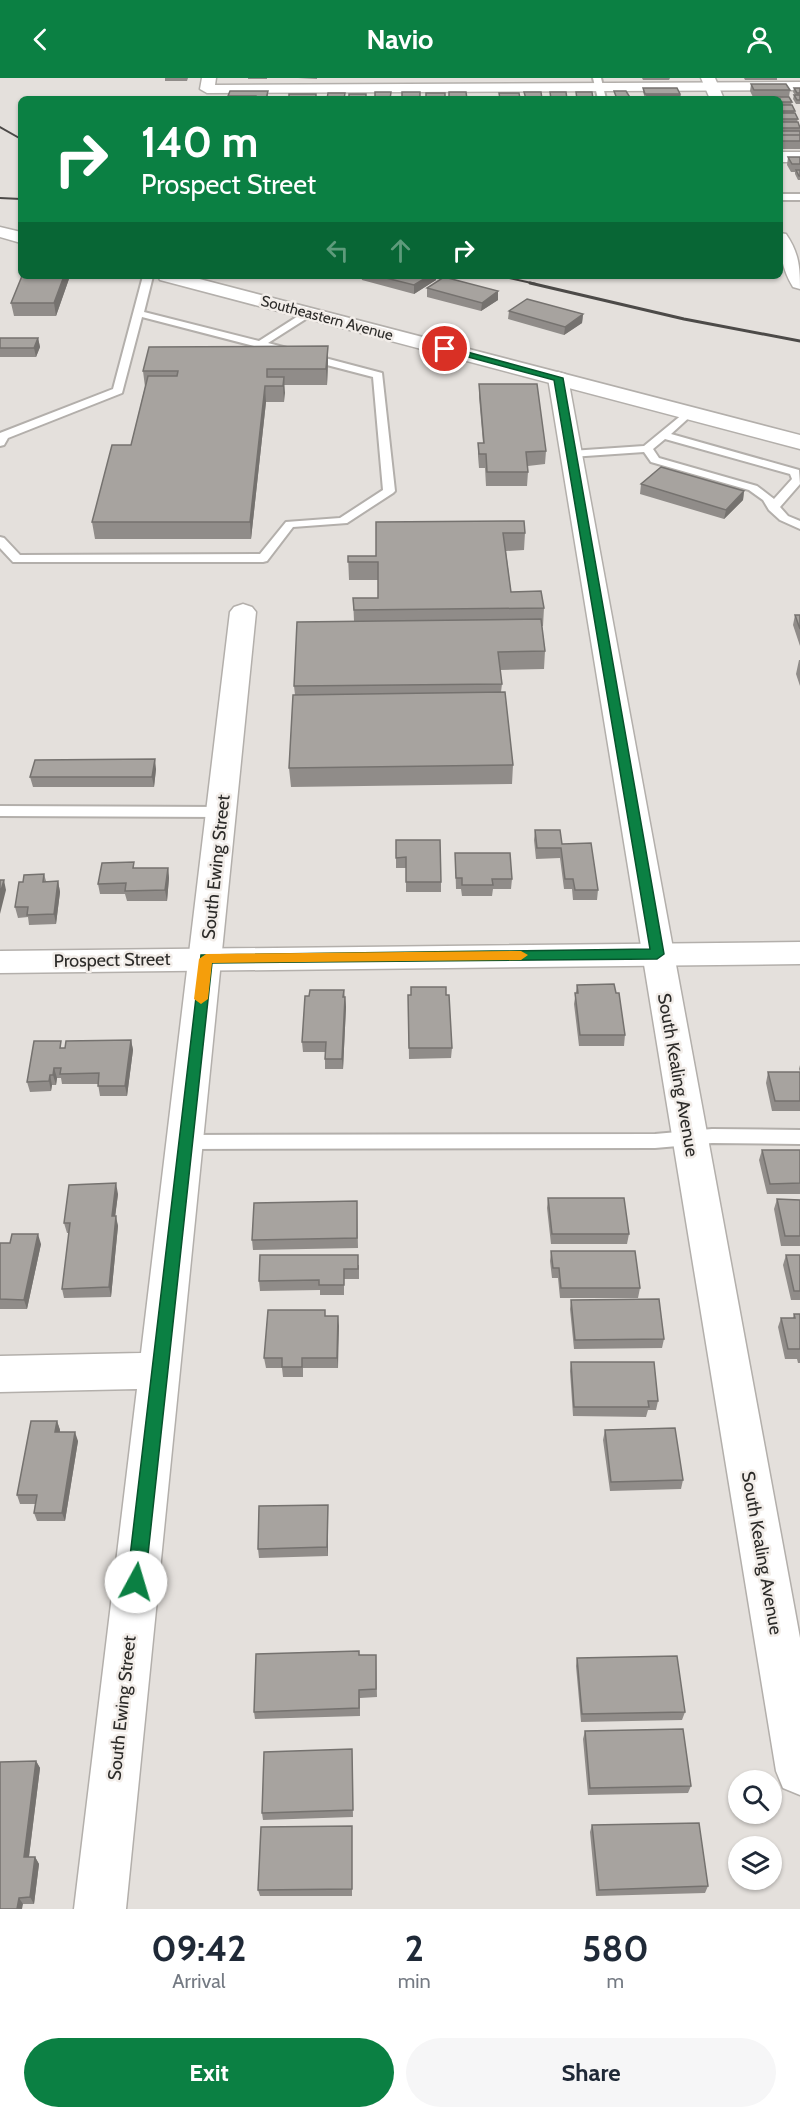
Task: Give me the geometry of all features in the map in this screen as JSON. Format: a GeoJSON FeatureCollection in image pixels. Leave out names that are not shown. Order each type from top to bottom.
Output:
{"type":"FeatureCollection","features":[{"type":"Feature","properties":{"kind":"street"},"geometry":{"type":"LineString","coordinates":[[208,84],[600,88],[800,86]]}},
{"type":"Feature","properties":{"kind":"street"},"geometry":{"type":"LineString","coordinates":[[783,157],[800,157]]}},
{"type":"Feature","properties":{"kind":"street"},"geometry":{"type":"LineString","coordinates":[[0,232],[18,237]]}},
{"type":"Feature","properties":{"kind":"street"},"geometry":{"type":"LineString","coordinates":[[783,245],[800,283]]}},
{"type":"Feature","properties":{"kind":"street","name":"Southeastern Avenue"},"geometry":{"type":"LineString","coordinates":[[179,279],[800,442]]}},
{"type":"Feature","properties":{"kind":"street","name":"South Kealing Avenue"},"geometry":{"type":"LineString","coordinates":[[558,378],[800,1771]]}},
{"type":"Feature","properties":{"kind":"street","name":"South Ewing Street"},"geometry":{"type":"LineString","coordinates":[[100,1909],[243,612]]}},
{"type":"Feature","properties":{"kind":"street","name":"Prospect Street"},"geometry":{"type":"LineString","coordinates":[[0,962],[800,953]]}},
{"type":"Feature","properties":{"kind":"street"},"geometry":{"type":"LineString","coordinates":[[0,1374],[159,1371]]}},
{"type":"Feature","properties":{"kind":"lane"},"geometry":{"type":"LineString","coordinates":[[783,197],[800,197]]}},
{"type":"Feature","properties":{"kind":"lane"},"geometry":{"type":"LineString","coordinates":[[0,443],[3,436],[118,390],[147,279]]}},
{"type":"Feature","properties":{"kind":"lane"},"geometry":{"type":"LineString","coordinates":[[0,541],[17,559],[263,558],[290,524],[343,520],[389,491],[378,375],[138,313]]}},
{"type":"Feature","properties":{"kind":"lane"},"geometry":{"type":"LineString","coordinates":[[260,344],[309,313]]}},
{"type":"Feature","properties":{"kind":"lane"},"geometry":{"type":"LineString","coordinates":[[571,454],[647,449],[689,412]]}},
{"type":"Feature","properties":{"kind":"lane"},"geometry":{"type":"LineString","coordinates":[[664,435],[795,472],[798,479],[773,508]]}},
{"type":"Feature","properties":{"kind":"lane"},"geometry":{"type":"LineString","coordinates":[[647,449],[655,460],[753,488],[767,498],[773,508],[784,518],[800,525]]}},
{"type":"Feature","properties":{"kind":"lane"},"geometry":{"type":"LineString","coordinates":[[0,811],[221,812]]}},
{"type":"Feature","properties":{"kind":"lane"},"geometry":{"type":"LineString","coordinates":[[185,1142],[689,1140],[712,1136],[800,1137]]}},
{"type":"Feature","properties":{"kind":"building"},"geometry":{"type":"Polygon","coordinates":[[[751,84],[786,84],[790,90],[754,90],[751,84]]]}},
{"type":"Feature","properties":{"kind":"building"},"geometry":{"type":"Polygon","coordinates":[[[643,88],[677,88],[680,94],[645,94],[643,88]]]}},
{"type":"Feature","properties":{"kind":"building"},"geometry":{"type":"Polygon","coordinates":[[[230,91],[268,91],[267,96],[228,96],[230,91]]]}},
{"type":"Feature","properties":{"kind":"building"},"geometry":{"type":"Polygon","coordinates":[[[614,91],[626,91],[629,96],[616,96],[614,91]]]}},
{"type":"Feature","properties":{"kind":"building"},"geometry":{"type":"Polygon","coordinates":[[[375,92],[391,92],[390,96],[375,96],[375,92]]]}},
{"type":"Feature","properties":{"kind":"building"},"geometry":{"type":"Polygon","coordinates":[[[402,92],[420,92],[420,96],[402,96],[402,92]]]}},
{"type":"Feature","properties":{"kind":"building"},"geometry":{"type":"Polygon","coordinates":[[[449,92],[466,92],[467,96],[449,96],[449,92]]]}},
{"type":"Feature","properties":{"kind":"building"},"geometry":{"type":"Polygon","coordinates":[[[524,92],[541,92],[542,96],[525,96],[524,92]]]}},
{"type":"Feature","properties":{"kind":"building"},"geometry":{"type":"Polygon","coordinates":[[[550,92],[566,92],[567,96],[551,96],[550,92]]]}},
{"type":"Feature","properties":{"kind":"building"},"geometry":{"type":"Polygon","coordinates":[[[576,92],[592,92],[593,96],[577,96],[576,92]]]}},
{"type":"Feature","properties":{"kind":"building"},"geometry":{"type":"Polygon","coordinates":[[[328,93],[345,93],[344,96],[328,96],[328,93]]]}},
{"type":"Feature","properties":{"kind":"building"},"geometry":{"type":"Polygon","coordinates":[[[426,93],[445,93],[445,96],[426,96],[426,93]]]}},
{"type":"Feature","properties":{"kind":"building"},"geometry":{"type":"Polygon","coordinates":[[[499,93],[519,93],[520,96],[500,96],[499,93]]]}},
{"type":"Feature","properties":{"kind":"building"},"geometry":{"type":"Polygon","coordinates":[[[289,94],[316,94],[316,96],[289,96],[289,94]]]}},
{"type":"Feature","properties":{"kind":"building"},"geometry":{"type":"Polygon","coordinates":[[[349,94],[366,94],[366,96],[349,96],[349,94]]]}},
{"type":"Feature","properties":{"kind":"building"},"geometry":{"type":"Polygon","coordinates":[[[783,97],[789,97],[792,102],[783,102],[783,97]]]}},
{"type":"Feature","properties":{"kind":"building"},"geometry":{"type":"Polygon","coordinates":[[[783,105],[792,105],[795,111],[783,111],[783,105]]]}},
{"type":"Feature","properties":{"kind":"building"},"geometry":{"type":"Polygon","coordinates":[[[783,113],[795,113],[798,119],[783,119],[783,113]]]}},
{"type":"Feature","properties":{"kind":"building"},"geometry":{"type":"Polygon","coordinates":[[[783,122],[798,122],[800,128],[783,128],[783,122]]]}},
{"type":"Feature","properties":{"kind":"building"},"geometry":{"type":"Polygon","coordinates":[[[783,131],[800,131],[800,135],[783,135],[783,131]]]}},
{"type":"Feature","properties":{"kind":"building"},"geometry":{"type":"Polygon","coordinates":[[[783,135],[800,135],[800,141],[783,141],[783,135]]]}},
{"type":"Feature","properties":{"kind":"building"},"geometry":{"type":"Polygon","coordinates":[[[788,157],[800,157],[800,164],[792,164],[788,157]]]}},
{"type":"Feature","properties":{"kind":"building"},"geometry":{"type":"Polygon","coordinates":[[[21,279],[63,279],[54,303],[11,303],[21,279]]]}},
{"type":"Feature","properties":{"kind":"building"},"geometry":{"type":"Polygon","coordinates":[[[390,279],[424,279],[414,285],[390,279]]]}},
{"type":"Feature","properties":{"kind":"building"},"geometry":{"type":"Polygon","coordinates":[[[441,279],[452,279],[498,291],[482,303],[427,288],[441,279]]]}},
{"type":"Feature","properties":{"kind":"building"},"geometry":{"type":"Polygon","coordinates":[[[527,299],[583,314],[565,327],[509,311],[527,299]]]}},
{"type":"Feature","properties":{"kind":"building"},"geometry":{"type":"Polygon","coordinates":[[[0,338],[38,338],[34,348],[0,348],[0,338]]]}},
{"type":"Feature","properties":{"kind":"building"},"geometry":{"type":"Polygon","coordinates":[[[328,346],[326,369],[267,369],[267,377],[284,377],[283,386],[265,386],[250,522],[92,522],[112,445],[131,445],[148,376],[177,376],[178,371],[143,371],[149,347],[328,346]]]}},
{"type":"Feature","properties":{"kind":"building"},"geometry":{"type":"Polygon","coordinates":[[[479,384],[537,384],[546,451],[526,452],[528,472],[487,472],[486,454],[479,454],[478,443],[484,443],[479,384]]]}},
{"type":"Feature","properties":{"kind":"building"},"geometry":{"type":"Polygon","coordinates":[[[661,467],[744,491],[726,510],[641,484],[661,467]]]}},
{"type":"Feature","properties":{"kind":"building"},"geometry":{"type":"Polygon","coordinates":[[[524,521],[525,533],[503,533],[511,592],[541,591],[544,608],[354,610],[353,598],[378,598],[378,562],[348,562],[348,556],[376,556],[376,522],[524,521]]]}},
{"type":"Feature","properties":{"kind":"building"},"geometry":{"type":"Polygon","coordinates":[[[795,615],[800,615],[800,629],[795,615]]]}},
{"type":"Feature","properties":{"kind":"building"},"geometry":{"type":"Polygon","coordinates":[[[541,619],[545,651],[498,652],[502,684],[294,686],[297,622],[541,619]]]}},
{"type":"Feature","properties":{"kind":"building"},"geometry":{"type":"Polygon","coordinates":[[[505,692],[513,765],[289,768],[293,695],[505,692]]]}},
{"type":"Feature","properties":{"kind":"building"},"geometry":{"type":"Polygon","coordinates":[[[155,759],[152,777],[30,777],[35,760],[155,759]]]}},
{"type":"Feature","properties":{"kind":"building"},"geometry":{"type":"Polygon","coordinates":[[[535,830],[560,830],[562,844],[591,843],[598,890],[575,890],[573,879],[565,879],[561,848],[537,848],[535,830]]]}},
{"type":"Feature","properties":{"kind":"building"},"geometry":{"type":"Polygon","coordinates":[[[396,840],[440,840],[441,882],[406,882],[406,857],[396,858],[396,840]]]}},
{"type":"Feature","properties":{"kind":"building"},"geometry":{"type":"Polygon","coordinates":[[[455,853],[510,853],[512,879],[492,879],[493,885],[462,885],[462,878],[456,878],[455,853]]]}},
{"type":"Feature","properties":{"kind":"building"},"geometry":{"type":"Polygon","coordinates":[[[134,862],[133,868],[168,868],[165,890],[125,891],[126,883],[98,884],[102,863],[134,862]]]}},
{"type":"Feature","properties":{"kind":"building"},"geometry":{"type":"Polygon","coordinates":[[[44,874],[43,882],[58,881],[54,914],[27,915],[28,907],[15,907],[19,882],[23,882],[24,875],[44,874]]]}},
{"type":"Feature","properties":{"kind":"building"},"geometry":{"type":"Polygon","coordinates":[[[0,880],[4,880],[0,894],[0,880]]]}},
{"type":"Feature","properties":{"kind":"building"},"geometry":{"type":"Polygon","coordinates":[[[614,984],[616,993],[619,993],[625,1035],[580,1035],[575,993],[578,993],[577,985],[614,984]]]}},
{"type":"Feature","properties":{"kind":"building"},"geometry":{"type":"Polygon","coordinates":[[[411,987],[446,987],[446,995],[449,995],[452,1048],[409,1048],[408,995],[411,995],[411,987]]]}},
{"type":"Feature","properties":{"kind":"building"},"geometry":{"type":"Polygon","coordinates":[[[310,990],[344,990],[342,1059],[325,1059],[326,1042],[302,1042],[305,996],[309,996],[310,990]]]}},
{"type":"Feature","properties":{"kind":"building"},"geometry":{"type":"Polygon","coordinates":[[[131,1040],[125,1086],[98,1086],[99,1073],[60,1074],[61,1068],[54,1068],[49,1081],[27,1082],[34,1041],[61,1041],[60,1048],[65,1048],[66,1041],[131,1040]]]}},
{"type":"Feature","properties":{"kind":"building"},"geometry":{"type":"Polygon","coordinates":[[[768,1072],[800,1072],[800,1101],[775,1101],[768,1072]]]}},
{"type":"Feature","properties":{"kind":"building"},"geometry":{"type":"Polygon","coordinates":[[[762,1150],[800,1150],[800,1183],[770,1184],[762,1150]]]}},
{"type":"Feature","properties":{"kind":"building"},"geometry":{"type":"Polygon","coordinates":[[[116,1183],[112,1216],[116,1216],[109,1287],[62,1289],[70,1223],[64,1223],[69,1185],[116,1183]]]}},
{"type":"Feature","properties":{"kind":"building"},"geometry":{"type":"Polygon","coordinates":[[[548,1198],[624,1198],[629,1234],[552,1234],[548,1198]]]}},
{"type":"Feature","properties":{"kind":"building"},"geometry":{"type":"Polygon","coordinates":[[[777,1199],[800,1200],[800,1236],[785,1236],[777,1199]]]}},
{"type":"Feature","properties":{"kind":"building"},"geometry":{"type":"Polygon","coordinates":[[[357,1201],[357,1238],[252,1240],[254,1203],[357,1201]]]}},
{"type":"Feature","properties":{"kind":"building"},"geometry":{"type":"Polygon","coordinates":[[[12,1234],[38,1234],[24,1300],[0,1299],[0,1243],[10,1243],[12,1234]]]}},
{"type":"Feature","properties":{"kind":"building"},"geometry":{"type":"Polygon","coordinates":[[[551,1251],[635,1251],[640,1288],[561,1288],[559,1268],[553,1268],[551,1251]]]}},
{"type":"Feature","properties":{"kind":"building"},"geometry":{"type":"Polygon","coordinates":[[[260,1255],[358,1255],[358,1269],[344,1269],[344,1285],[319,1285],[319,1280],[259,1281],[260,1255]]]}},
{"type":"Feature","properties":{"kind":"building"},"geometry":{"type":"Polygon","coordinates":[[[786,1255],[800,1255],[800,1291],[794,1291],[786,1255]]]}},
{"type":"Feature","properties":{"kind":"building"},"geometry":{"type":"Polygon","coordinates":[[[659,1299],[664,1339],[575,1340],[571,1300],[659,1299]]]}},
{"type":"Feature","properties":{"kind":"building"},"geometry":{"type":"Polygon","coordinates":[[[268,1310],[325,1310],[325,1316],[338,1316],[337,1358],[302,1358],[302,1367],[282,1367],[282,1358],[264,1358],[268,1310]]]}},
{"type":"Feature","properties":{"kind":"building"},"geometry":{"type":"Polygon","coordinates":[[[794,1314],[800,1314],[800,1349],[788,1349],[781,1318],[795,1318],[794,1314]]]}},
{"type":"Feature","properties":{"kind":"building"},"geometry":{"type":"Polygon","coordinates":[[[571,1362],[654,1362],[658,1401],[648,1401],[649,1407],[574,1407],[571,1362]]]}},
{"type":"Feature","properties":{"kind":"building"},"geometry":{"type":"Polygon","coordinates":[[[31,1421],[57,1421],[55,1432],[75,1432],[62,1513],[34,1513],[37,1495],[17,1495],[31,1421]]]}},
{"type":"Feature","properties":{"kind":"building"},"geometry":{"type":"Polygon","coordinates":[[[675,1428],[683,1480],[611,1482],[605,1430],[675,1428]]]}},
{"type":"Feature","properties":{"kind":"building"},"geometry":{"type":"Polygon","coordinates":[[[328,1505],[327,1547],[258,1549],[259,1506],[328,1505]]]}},
{"type":"Feature","properties":{"kind":"building"},"geometry":{"type":"Polygon","coordinates":[[[359,1651],[359,1655],[376,1655],[376,1689],[359,1690],[359,1708],[254,1712],[256,1654],[359,1651]]]}},
{"type":"Feature","properties":{"kind":"building"},"geometry":{"type":"Polygon","coordinates":[[[677,1656],[685,1712],[582,1714],[577,1658],[677,1656]]]}},
{"type":"Feature","properties":{"kind":"building"},"geometry":{"type":"Polygon","coordinates":[[[683,1729],[691,1786],[590,1788],[585,1731],[683,1729]]]}},
{"type":"Feature","properties":{"kind":"building"},"geometry":{"type":"Polygon","coordinates":[[[352,1749],[353,1810],[262,1813],[264,1752],[352,1749]]]}},
{"type":"Feature","properties":{"kind":"building"},"geometry":{"type":"Polygon","coordinates":[[[36,1761],[24,1857],[35,1857],[30,1897],[19,1898],[17,1909],[0,1909],[0,1762],[36,1761]]]}},
{"type":"Feature","properties":{"kind":"building"},"geometry":{"type":"Polygon","coordinates":[[[699,1823],[708,1886],[599,1890],[592,1825],[699,1823]]]}},
{"type":"Feature","properties":{"kind":"building"},"geometry":{"type":"Polygon","coordinates":[[[352,1826],[352,1889],[258,1890],[261,1827],[352,1826]]]}},
{"type":"Feature","properties":{"kind":"railway"},"geometry":{"type":"LineString","coordinates":[[0,127],[18,137]]}},
{"type":"Feature","properties":{"kind":"railway"},"geometry":{"type":"LineString","coordinates":[[0,198],[18,199]]}},
{"type":"Feature","properties":{"kind":"railway"},"geometry":{"type":"LineString","coordinates":[[514,279],[536,284]]}},
{"type":"Feature","properties":{"kind":"railway"},"geometry":{"type":"LineString","coordinates":[[530,283],[684,319],[800,341]]}},
{"type":"Feature","properties":{"kind":"slow traffic"},"geometry":{"type":"LineString","coordinates":[[201,999],[206,959],[521,955]]}},
{"type":"Feature","properties":{"kind":"route"},"geometry":{"type":"LineString","coordinates":[[136,1582],[206,959],[657,954],[558,378],[445,349]]}}]}
